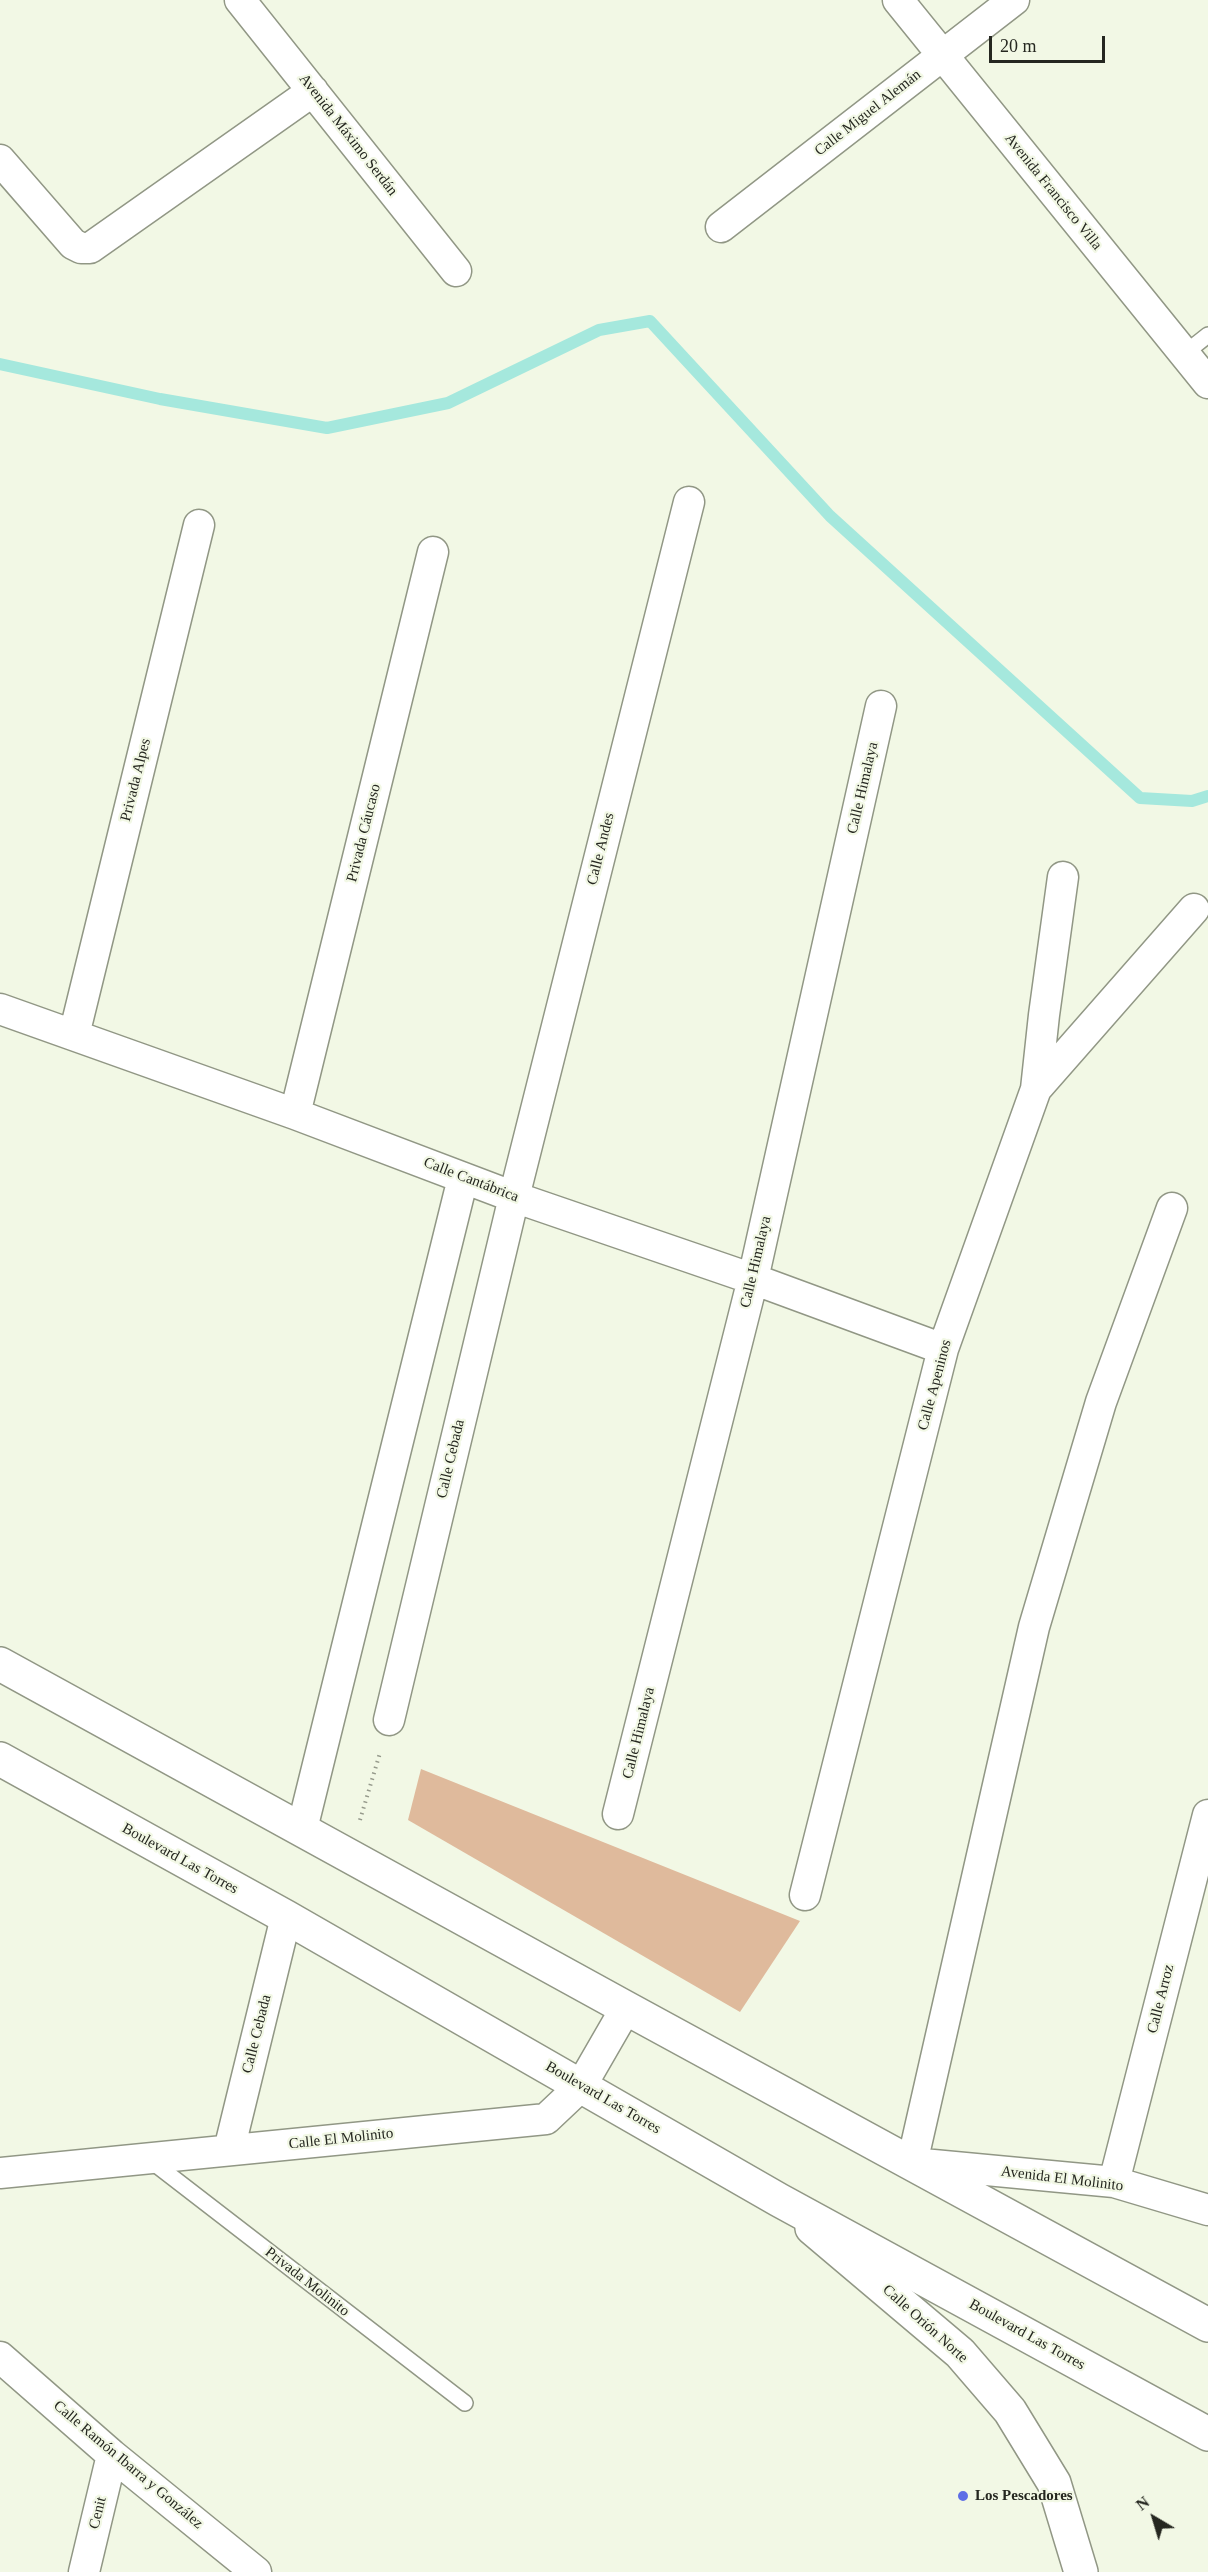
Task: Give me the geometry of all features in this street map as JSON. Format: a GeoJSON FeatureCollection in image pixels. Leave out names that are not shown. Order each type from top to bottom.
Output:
{"type":"FeatureCollection","features":[{"type":"Feature","properties":{"kind":"main road"},"geometry":{"type":"LineString","coordinates":[[0,1664],[1208,2325]]}},
{"type":"Feature","properties":{"kind":"main road","name":"Boulevard Las Torres"},"geometry":{"type":"LineString","coordinates":[[0,1759],[286,1917],[779,2200],[1208,2434]]}},
{"type":"Feature","properties":{"kind":"main road","name":"Calle Orión Norte"},"geometry":{"type":"LineString","coordinates":[[779,2200],[960,2353],[1010,2411],[1054,2483],[1081,2572]]}},
{"type":"Feature","properties":{"kind":"street","name":"Avenida Máximo Serdán"},"geometry":{"type":"LineString","coordinates":[[240,0],[456,271]]}},
{"type":"Feature","properties":{"kind":"street","name":"Avenida Francisco Villa"},"geometry":{"type":"LineString","coordinates":[[898,0],[1208,383]]}},
{"type":"Feature","properties":{"kind":"street","name":"Calle Miguel Alemán"},"geometry":{"type":"LineString","coordinates":[[721,226],[1014,0]]}},
{"type":"Feature","properties":{"kind":"street"},"geometry":{"type":"LineString","coordinates":[[0,160],[73,243],[81,248],[90,248],[313,91]]}},
{"type":"Feature","properties":{"kind":"street","name":"Calle Andes"},"geometry":{"type":"LineString","coordinates":[[514,1197],[689,502]]}},
{"type":"Feature","properties":{"kind":"street","name":"Privada Alpes"},"geometry":{"type":"LineString","coordinates":[[74,1035],[198,525]]}},
{"type":"Feature","properties":{"kind":"street","name":"Privada Cáucaso"},"geometry":{"type":"LineString","coordinates":[[295,1114],[433,552]]}},
{"type":"Feature","properties":{"kind":"street","name":"Calle Himalaya"},"geometry":{"type":"LineString","coordinates":[[618,1814],[753,1279],[881,706]]}},
{"type":"Feature","properties":{"kind":"street","name":"Calle Apeninos"},"geometry":{"type":"LineString","coordinates":[[805,1895],[943,1349],[1036,1089],[1064,877]]}},
{"type":"Feature","properties":{"kind":"street"},"geometry":{"type":"LineString","coordinates":[[1036,1089],[1194,909]]}},
{"type":"Feature","properties":{"kind":"street","name":"Calle Cantábrica"},"geometry":{"type":"LineString","coordinates":[[0,1009],[295,1114],[514,1197],[753,1279],[943,1349]]}},
{"type":"Feature","properties":{"kind":"street"},"geometry":{"type":"LineString","coordinates":[[302,1829],[464,1178]]}},
{"type":"Feature","properties":{"kind":"street","name":"Calle Cebada"},"geometry":{"type":"LineString","coordinates":[[389,1720],[514,1197]]}},
{"type":"Feature","properties":{"kind":"street"},"geometry":{"type":"LineString","coordinates":[[912,2163],[1034,1627],[1101,1402],[1172,1208]]}},
{"type":"Feature","properties":{"kind":"street","name":"Calle Arroz"},"geometry":{"type":"LineString","coordinates":[[1114,2182],[1208,1815]]}},
{"type":"Feature","properties":{"kind":"street","name":"Calle Cebada"},"geometry":{"type":"LineString","coordinates":[[229,2150],[286,1917]]}},
{"type":"Feature","properties":{"kind":"street","name":"Calle El Molinito"},"geometry":{"type":"LineString","coordinates":[[0,2174],[546,2119],[581,2086],[626,2008]]}},
{"type":"Feature","properties":{"kind":"street","name":"Avenida El Molinito"},"geometry":{"type":"LineString","coordinates":[[912,2163],[1114,2182],[1208,2210]]}},
{"type":"Feature","properties":{"kind":"street","name":"Calle Ramón Ibarra y González"},"geometry":{"type":"LineString","coordinates":[[0,2357],[112,2455],[256,2572]]}},
{"type":"Feature","properties":{"kind":"street","name":"Cenit"},"geometry":{"type":"LineString","coordinates":[[84,2572],[112,2455]]}},
{"type":"Feature","properties":{"kind":"lane"},"geometry":{"type":"LineString","coordinates":[[1184,354],[1208,335]]}},
{"type":"Feature","properties":{"kind":"lane","name":"Privada Molinito"},"geometry":{"type":"LineString","coordinates":[[150,2160],[465,2403]]}},
{"type":"Feature","properties":{"kind":"path"},"geometry":{"type":"LineString","coordinates":[[350,1856],[389,1720]]}},
{"type":"Feature","properties":{"kind":"shaded area"},"geometry":{"type":"Polygon","coordinates":[[[421,1769],[800,1921],[740,2012],[408,1820],[421,1769]]]}},
{"type":"Feature","properties":{"kind":"waterway"},"geometry":{"type":"LineString","coordinates":[[0,364],[160,399],[327,428],[448,403],[599,330],[650,321],[830,516],[1140,798],[1192,801],[1208,796]]}},
{"type":"Feature","properties":{"kind":"place","name":"Los Pescadores"},"geometry":{"type":"Point","coordinates":[963,2496]}}]}
